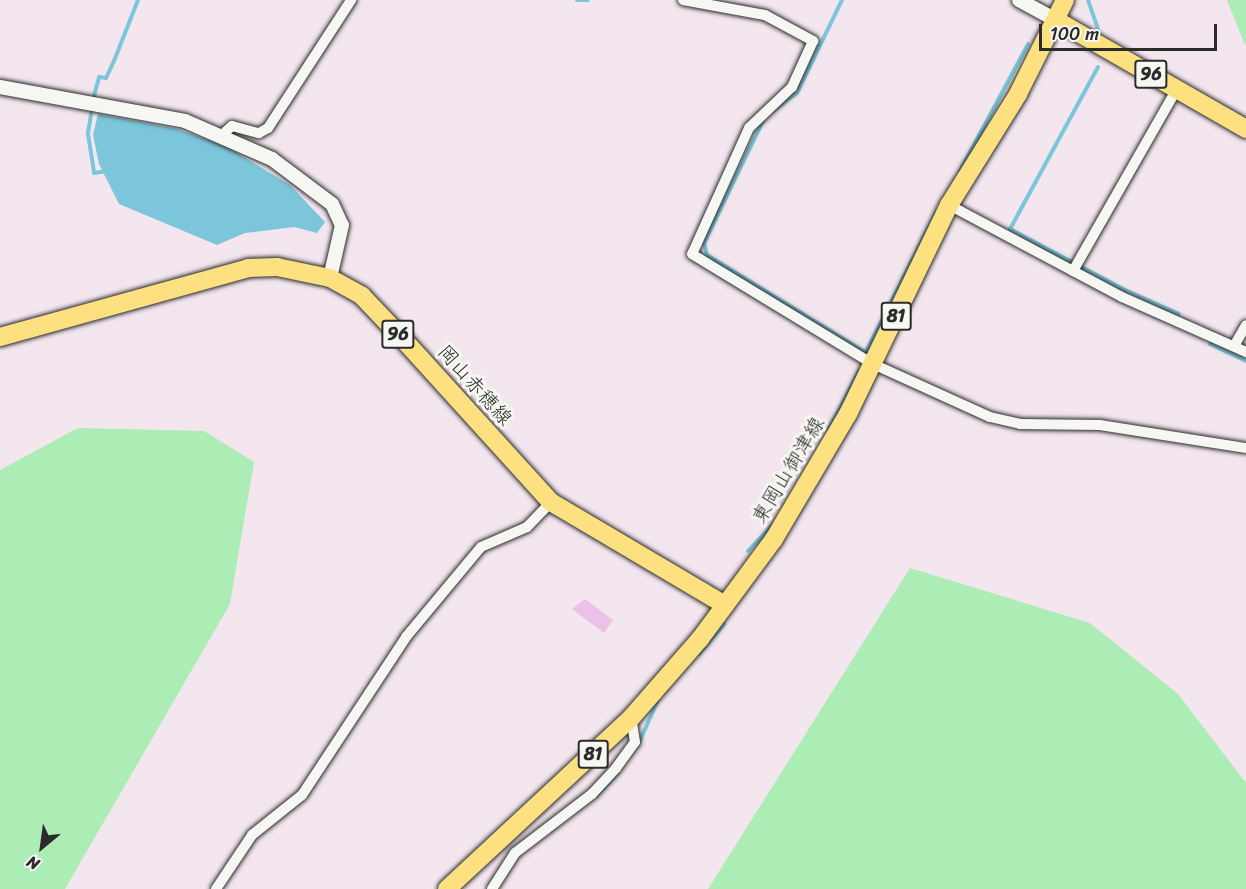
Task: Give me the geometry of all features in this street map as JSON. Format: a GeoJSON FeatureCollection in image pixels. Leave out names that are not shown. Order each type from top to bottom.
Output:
{"type":"FeatureCollection","features":[{"type":"Feature","properties":{"kind":"main road","name":"東岡山御津線"},"geometry":{"type":"LineString","coordinates":[[447,889],[631,718],[725,605],[799,500],[873,364],[950,205],[1018,94],[1065,0]]}},
{"type":"Feature","properties":{"kind":"main road","name":"96"},"geometry":{"type":"LineString","coordinates":[[1056,21],[1246,129]]}},
{"type":"Feature","properties":{"kind":"main road","name":"岡山赤穂線"},"geometry":{"type":"LineString","coordinates":[[0,337],[248,268],[277,267],[330,278],[362,296],[551,502],[725,605]]}},
{"type":"Feature","properties":{"kind":"street"},"geometry":{"type":"LineString","coordinates":[[223,134],[232,126],[259,133],[267,128],[351,0]]}},
{"type":"Feature","properties":{"kind":"street"},"geometry":{"type":"LineString","coordinates":[[683,0],[765,15],[813,41],[792,87],[749,128],[692,254],[873,364],[990,417],[1020,424],[1100,425],[1246,448]]}},
{"type":"Feature","properties":{"kind":"street"},"geometry":{"type":"LineString","coordinates":[[1018,0],[1056,21]]}},
{"type":"Feature","properties":{"kind":"street"},"geometry":{"type":"LineString","coordinates":[[0,87],[151,112],[223,134],[300,176],[332,204],[342,225],[330,278]]}},
{"type":"Feature","properties":{"kind":"street"},"geometry":{"type":"LineString","coordinates":[[1075,266],[1177,89]]}},
{"type":"Feature","properties":{"kind":"street"},"geometry":{"type":"LineString","coordinates":[[950,205],[1246,352]]}},
{"type":"Feature","properties":{"kind":"street"},"geometry":{"type":"LineString","coordinates":[[1234,346],[1246,325]]}},
{"type":"Feature","properties":{"kind":"street"},"geometry":{"type":"LineString","coordinates":[[216,889],[247,841],[302,795],[406,637],[481,547],[527,527],[551,502]]}},
{"type":"Feature","properties":{"kind":"street"},"geometry":{"type":"LineString","coordinates":[[492,889],[515,854],[611,774],[635,742],[631,718]]}},
{"type":"Feature","properties":{"kind":"green space"},"geometry":{"type":"Polygon","coordinates":[[[1227,0],[1246,0],[1246,45],[1244,43],[1227,0]]]}},
{"type":"Feature","properties":{"kind":"green space"},"geometry":{"type":"Polygon","coordinates":[[[78,428],[204,431],[254,462],[230,604],[65,889],[0,889],[0,470],[78,428]]]}},
{"type":"Feature","properties":{"kind":"green space"},"geometry":{"type":"Polygon","coordinates":[[[910,568],[1090,623],[1178,694],[1246,783],[1246,889],[708,889],[910,568]]]}},
{"type":"Feature","properties":{"kind":"water"},"geometry":{"type":"Polygon","coordinates":[[[98,114],[177,129],[227,147],[290,185],[325,222],[317,233],[294,227],[245,233],[217,245],[119,204],[99,164],[93,135],[98,114]]]}},
{"type":"Feature","properties":{"kind":"building"},"geometry":{"type":"Polygon","coordinates":[[[585,599],[613,620],[604,633],[572,609],[585,599]]]}},
{"type":"Feature","properties":{"kind":"waterway"},"geometry":{"type":"LineString","coordinates":[[94,96],[99,77],[106,78],[114,61],[138,0]]}},
{"type":"Feature","properties":{"kind":"waterway"},"geometry":{"type":"LineString","coordinates":[[577,0],[588,0]]}},
{"type":"Feature","properties":{"kind":"waterway"},"geometry":{"type":"LineString","coordinates":[[773,111],[797,93],[842,0]]}},
{"type":"Feature","properties":{"kind":"waterway"},"geometry":{"type":"LineString","coordinates":[[1088,0],[1100,35]]}},
{"type":"Feature","properties":{"kind":"waterway"},"geometry":{"type":"LineString","coordinates":[[960,171],[1028,44]]}},
{"type":"Feature","properties":{"kind":"waterway"},"geometry":{"type":"LineString","coordinates":[[1098,67],[1010,229],[1123,289],[1179,314]]}},
{"type":"Feature","properties":{"kind":"waterway"},"geometry":{"type":"LineString","coordinates":[[92,108],[88,134],[94,173],[107,171]]}},
{"type":"Feature","properties":{"kind":"waterway"},"geometry":{"type":"LineString","coordinates":[[763,121],[704,243],[707,255],[866,353]]}},
{"type":"Feature","properties":{"kind":"waterway"},"geometry":{"type":"LineString","coordinates":[[867,350],[937,211]]}},
{"type":"Feature","properties":{"kind":"waterway"},"geometry":{"type":"LineString","coordinates":[[1210,344],[1246,361]]}},
{"type":"Feature","properties":{"kind":"waterway"},"geometry":{"type":"LineString","coordinates":[[828,431],[859,371]]}},
{"type":"Feature","properties":{"kind":"waterway"},"geometry":{"type":"LineString","coordinates":[[748,551],[774,523]]}},
{"type":"Feature","properties":{"kind":"waterway"},"geometry":{"type":"LineString","coordinates":[[699,654],[724,624]]}},
{"type":"Feature","properties":{"kind":"waterway"},"geometry":{"type":"LineString","coordinates":[[638,745],[658,700]]}},
{"type":"Feature","properties":{"kind":"waterway"},"geometry":{"type":"LineString","coordinates":[[596,796],[618,773]]}}]}
